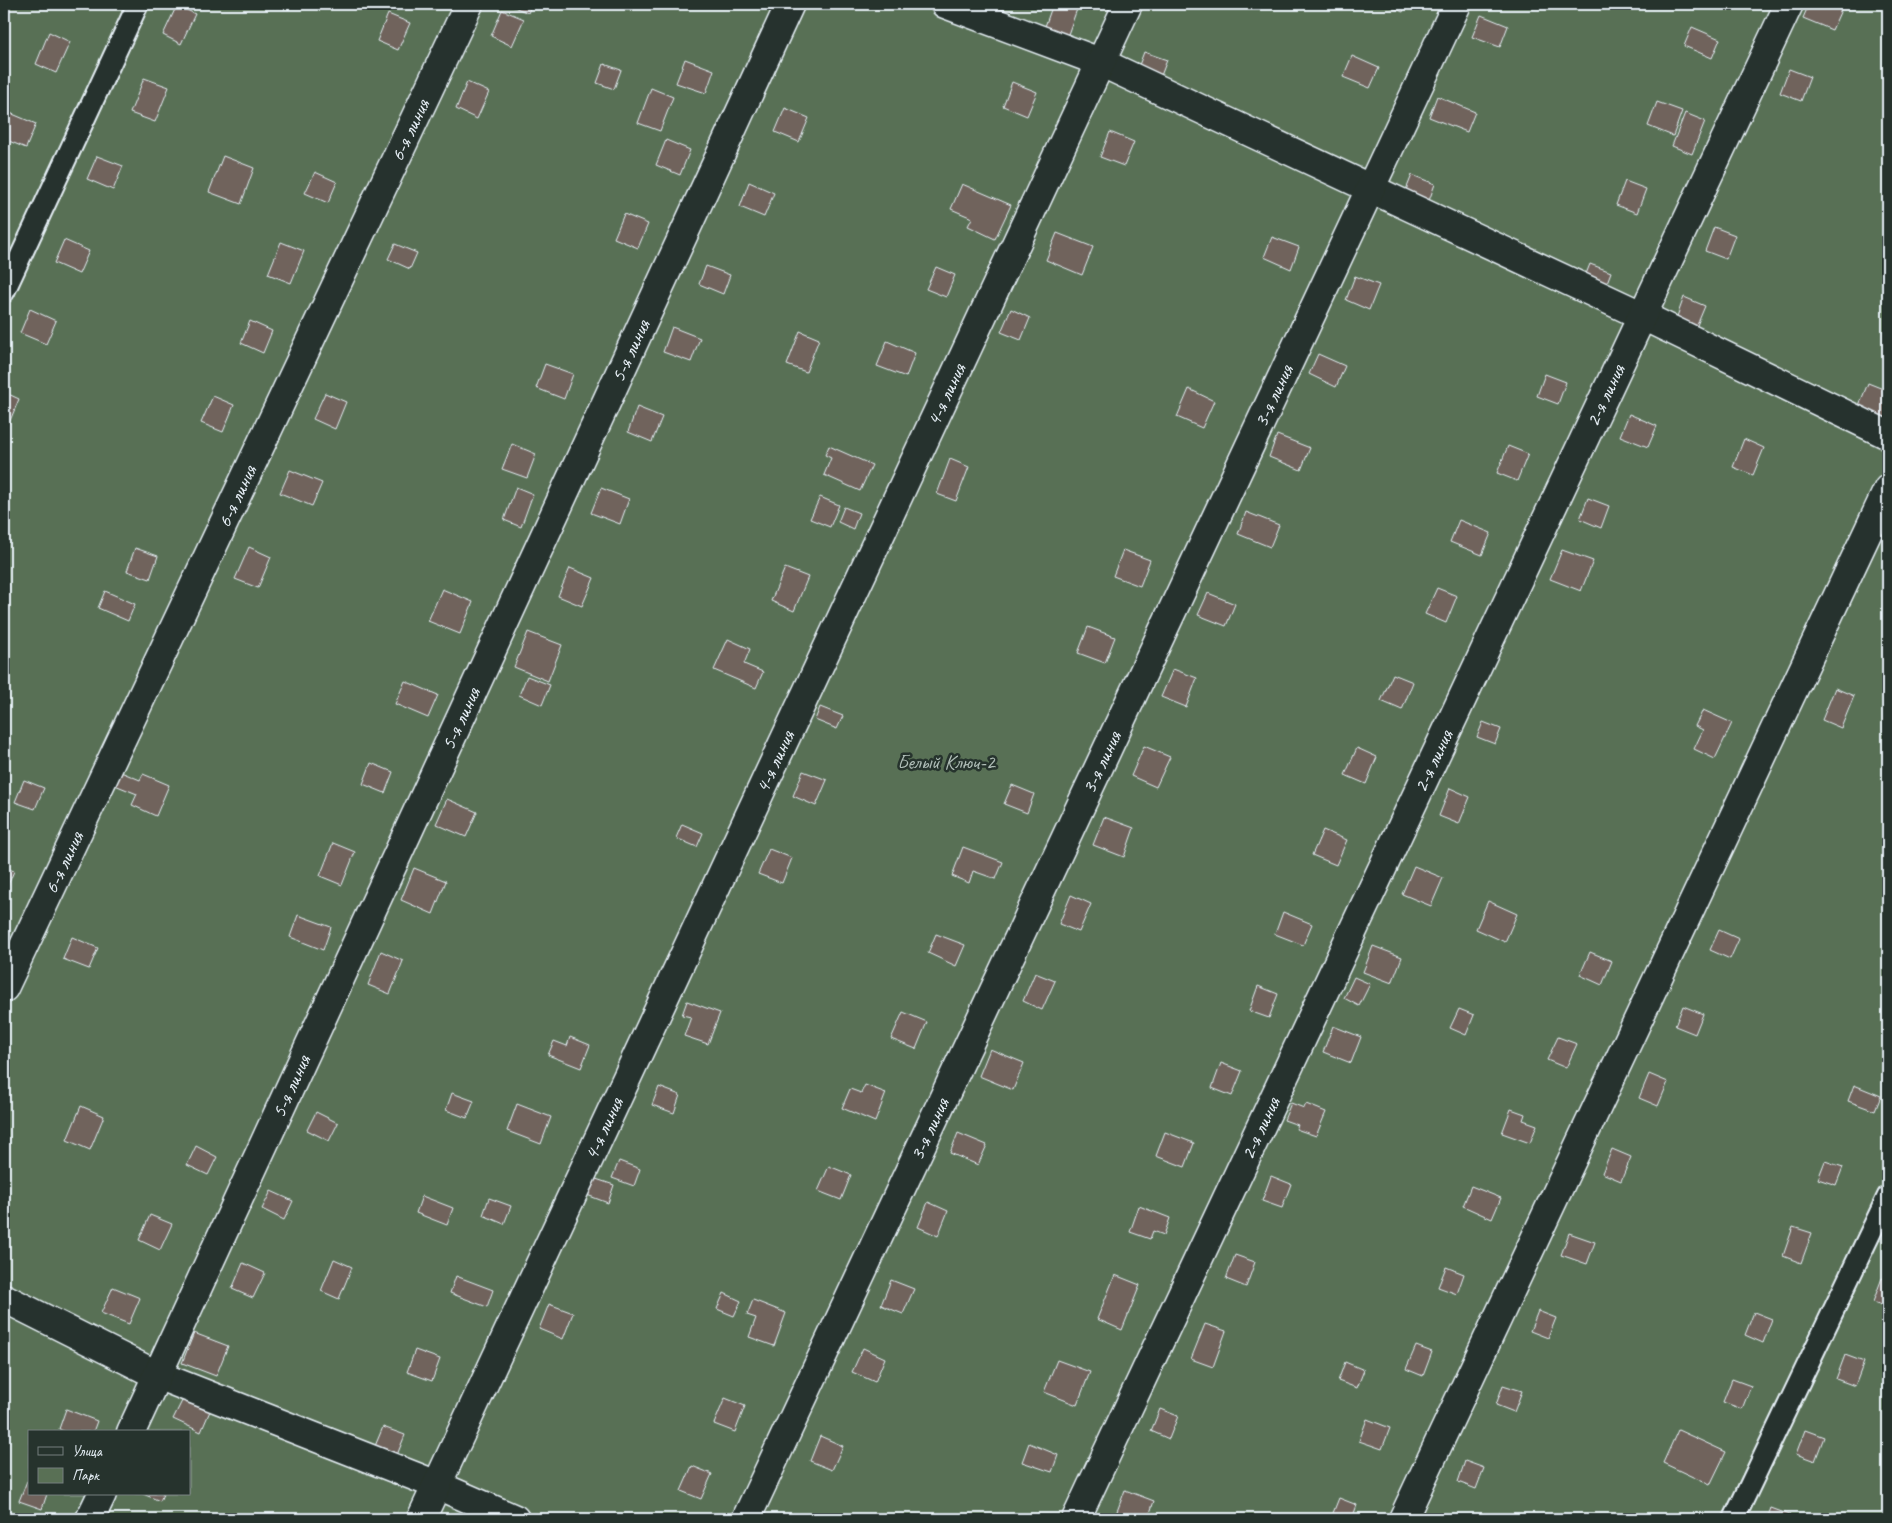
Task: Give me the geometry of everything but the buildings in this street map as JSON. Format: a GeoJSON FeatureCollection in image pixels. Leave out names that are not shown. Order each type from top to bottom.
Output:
{"type":"FeatureCollection","features":[{"type":"Feature","properties":{"kind":"street","name":"6-я линия"},"geometry":{"type":"LineString","coordinates":[[4,988],[469,4]]}},
{"type":"Feature","properties":{"kind":"street","name":"5-я линия"},"geometry":{"type":"LineString","coordinates":[[132,1430],[790,4]]}},
{"type":"Feature","properties":{"kind":"street"},"geometry":{"type":"LineString","coordinates":[[946,4],[1100,62],[1641,315],[1888,435]]}},
{"type":"Feature","properties":{"kind":"street","name":"4-я линия"},"geometry":{"type":"LineString","coordinates":[[421,1519],[1128,4]]}},
{"type":"Feature","properties":{"kind":"street","name":"3-я линия"},"geometry":{"type":"LineString","coordinates":[[746,1519],[1457,4]]}},
{"type":"Feature","properties":{"kind":"street","name":"2-я линия"},"geometry":{"type":"LineString","coordinates":[[1076,1519],[1789,4]]}},
{"type":"Feature","properties":{"kind":"street"},"geometry":{"type":"LineString","coordinates":[[1404,1519],[1888,489]]}},
{"type":"Feature","properties":{"kind":"street"},"geometry":{"type":"LineString","coordinates":[[4,1298],[158,1375],[437,1485],[515,1519]]}},
{"type":"Feature","properties":{"kind":"street"},"geometry":{"type":"LineString","coordinates":[[90,1519],[101,1496]]}},
{"type":"Feature","properties":{"kind":"lane"},"geometry":{"type":"LineString","coordinates":[[4,292],[138,4]]}},
{"type":"Feature","properties":{"kind":"lane"},"geometry":{"type":"LineString","coordinates":[[1734,1519],[1888,1196]]}},
{"type":"Feature","properties":{"kind":"green space","name":"Белый Ключ-2"},"geometry":{"type":"Polygon","coordinates":[[[4,4],[1888,4],[1888,1519],[4,1519],[4,4]]]}}]}
